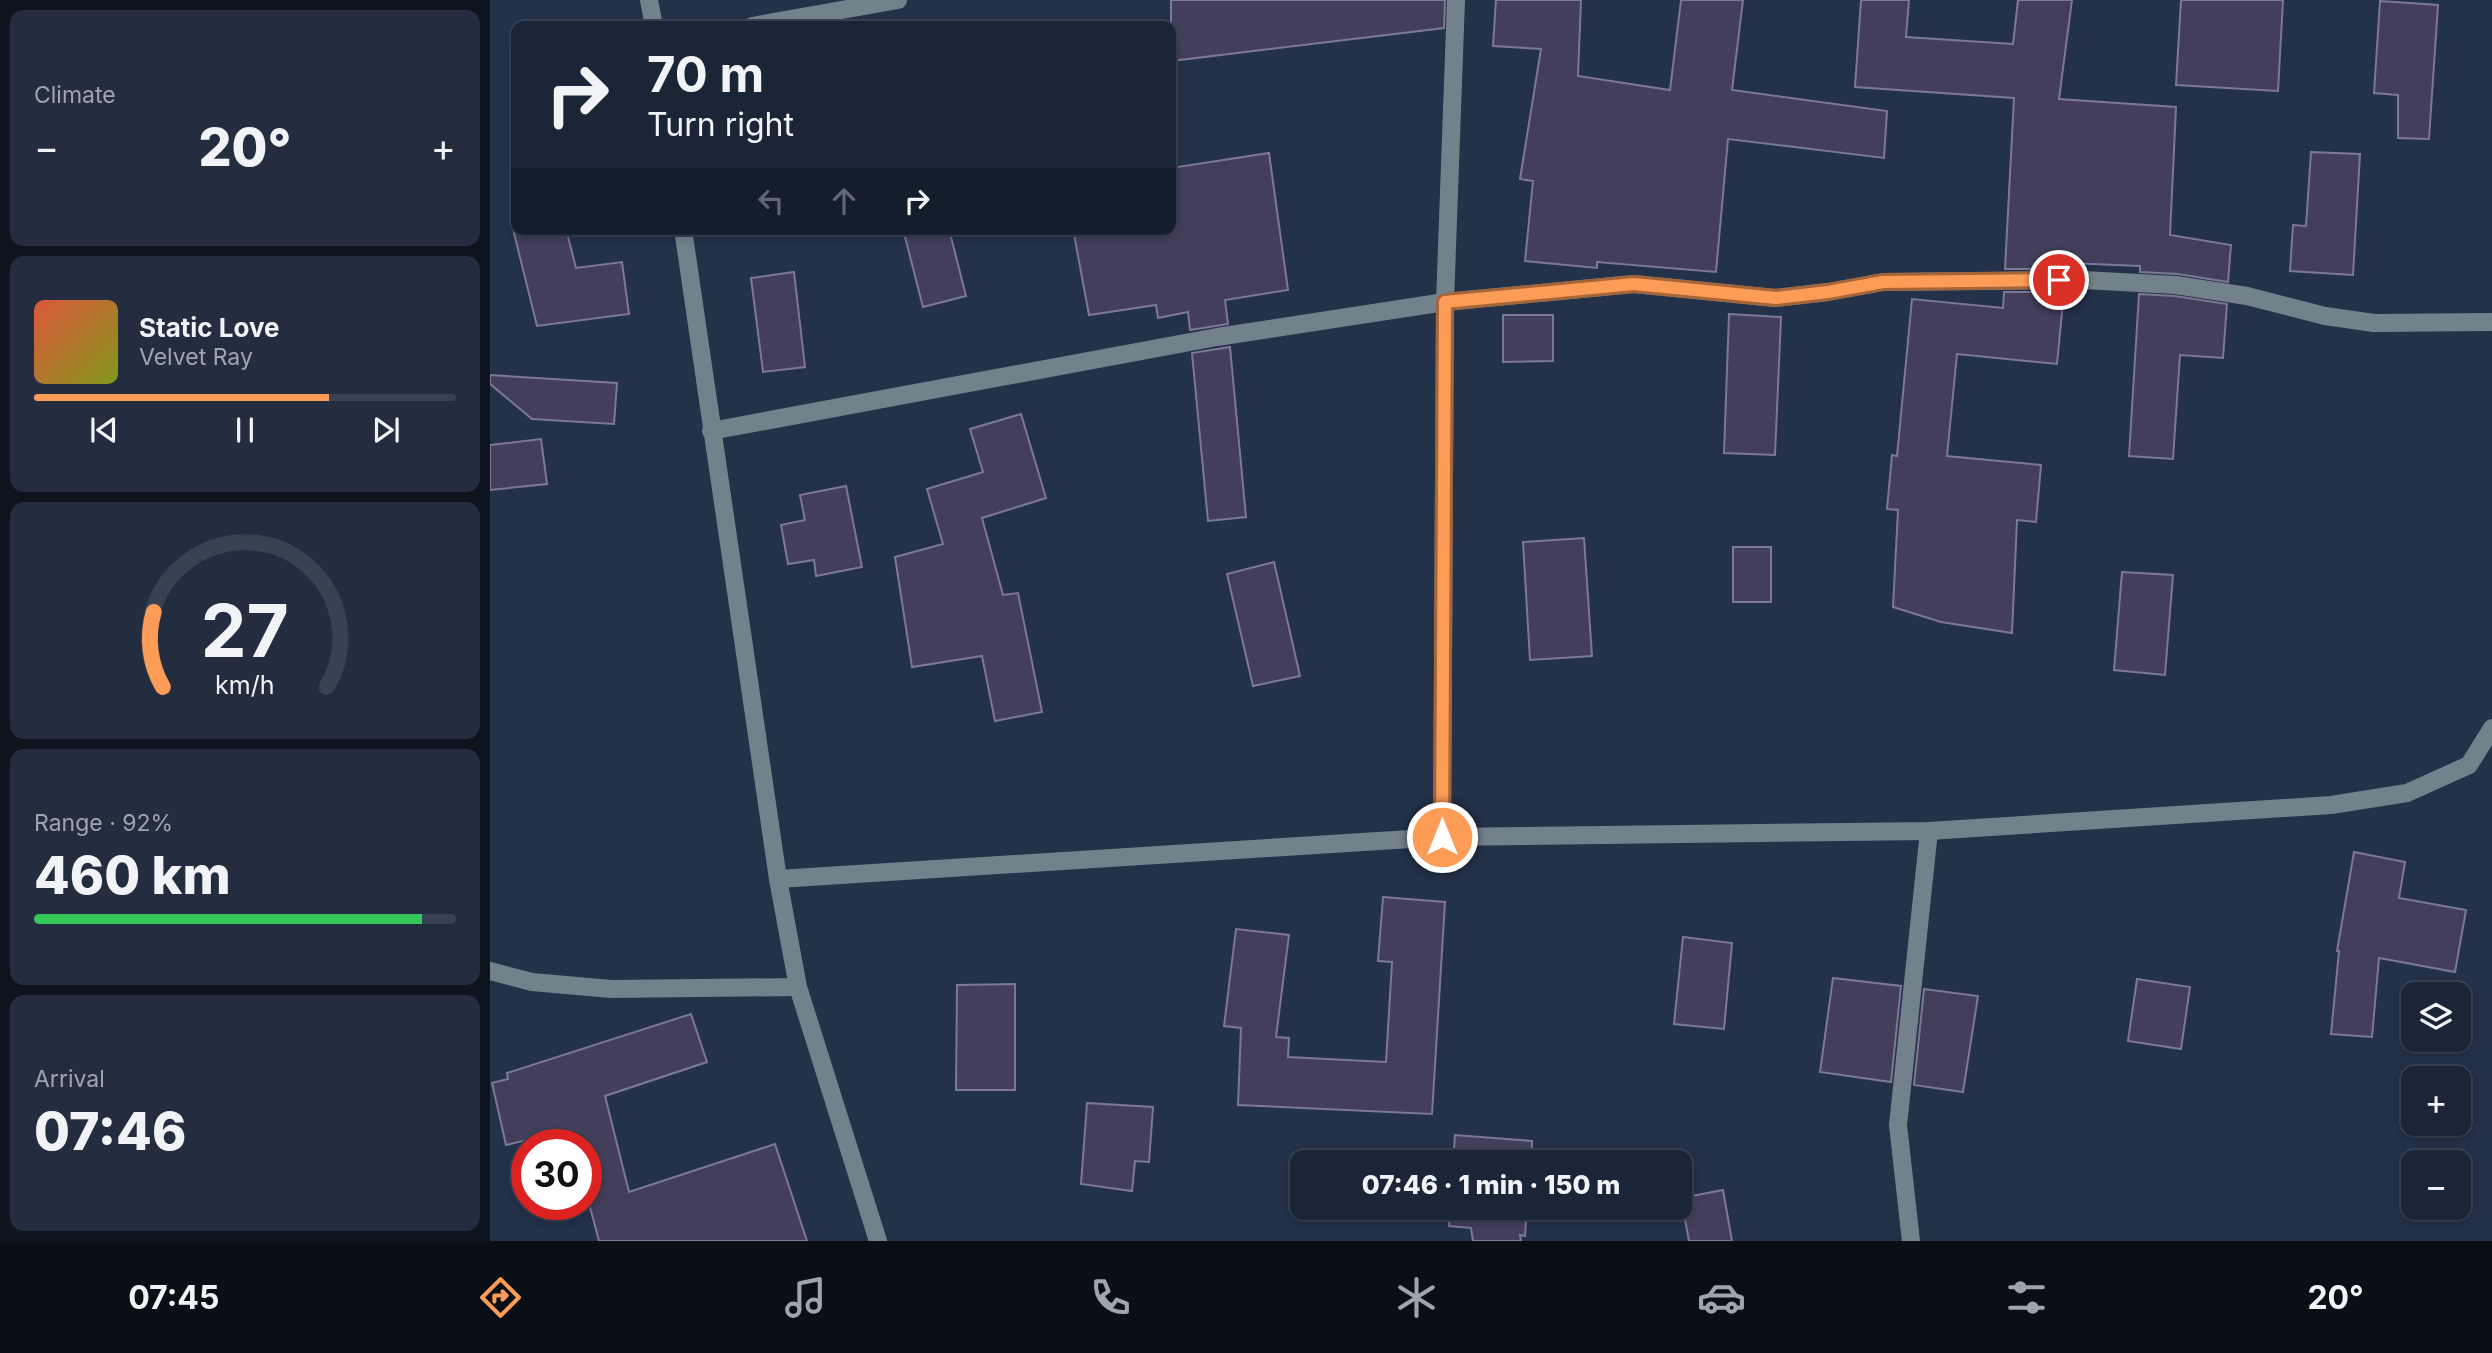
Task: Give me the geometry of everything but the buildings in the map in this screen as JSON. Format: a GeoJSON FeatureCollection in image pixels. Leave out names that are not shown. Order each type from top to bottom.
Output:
{"type":"FeatureCollection","features":[{"type":"Feature","properties":{"kind":"street"},"geometry":{"type":"LineString","coordinates":[[649,0],[653,21]]}},
{"type":"Feature","properties":{"kind":"street"},"geometry":{"type":"LineString","coordinates":[[780,21],[898,0]]}},
{"type":"Feature","properties":{"kind":"street"},"geometry":{"type":"LineString","coordinates":[[1442,837],[1445,302],[1456,0]]}},
{"type":"Feature","properties":{"kind":"street"},"geometry":{"type":"LineString","coordinates":[[684,235],[778,879],[798,987],[878,1241]]}},
{"type":"Feature","properties":{"kind":"street"},"geometry":{"type":"LineString","coordinates":[[711,431],[1217,337],[1445,302],[1634,284],[1776,298],[1883,282],[2083,280],[2176,285],[2211,290],[2247,296],[2325,316],[2374,323],[2492,322]]}},
{"type":"Feature","properties":{"kind":"street"},"geometry":{"type":"LineString","coordinates":[[778,879],[1442,837],[1930,831],[2330,806],[2407,793],[2469,765],[2492,728]]}},
{"type":"Feature","properties":{"kind":"street"},"geometry":{"type":"LineString","coordinates":[[1911,1241],[1898,1125],[1930,831]]}},
{"type":"Feature","properties":{"kind":"street"},"geometry":{"type":"LineString","coordinates":[[490,971],[531,982],[611,989],[798,987]]}},
{"type":"Feature","properties":{"kind":"route"},"geometry":{"type":"LineString","coordinates":[[1442,837],[1445,302],[1634,284],[1776,298],[1883,282],[2059,280]]}}]}
